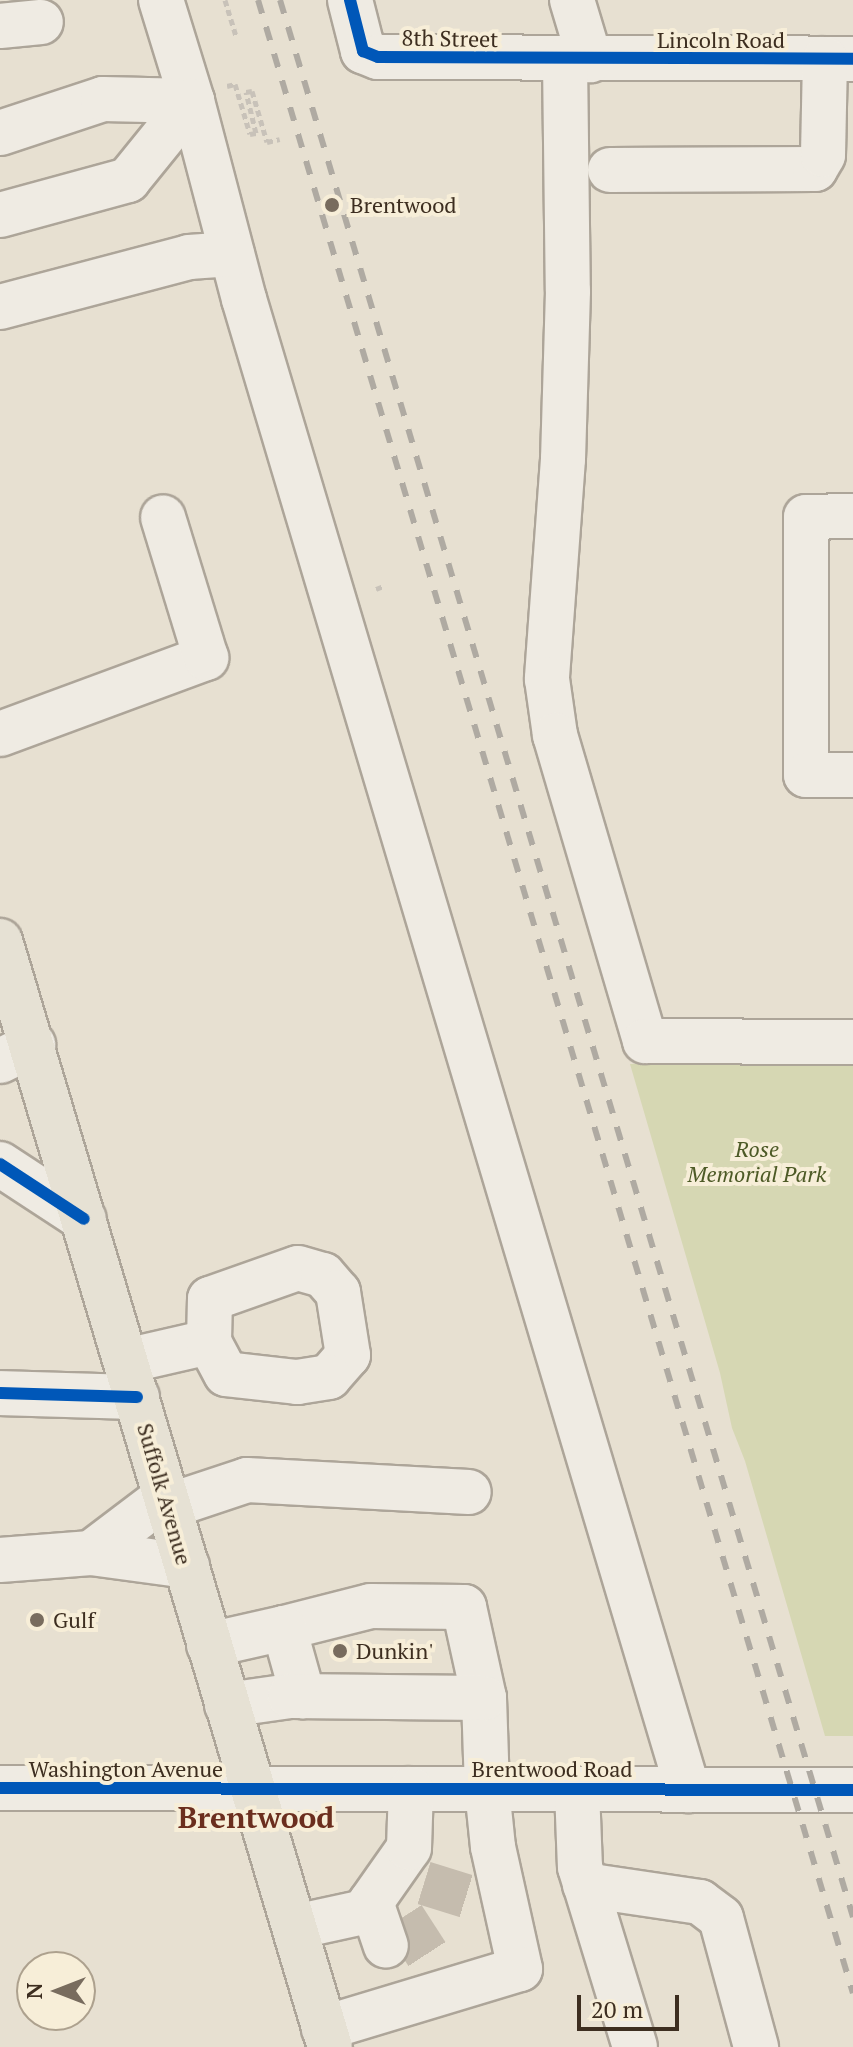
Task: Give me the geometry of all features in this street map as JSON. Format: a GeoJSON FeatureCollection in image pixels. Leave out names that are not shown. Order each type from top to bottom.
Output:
{"type":"FeatureCollection","features":[{"type":"Feature","properties":{"kind":"main road","name":"Suffolk Avenue"},"geometry":{"type":"LineString","coordinates":[[0,941],[17,1053],[84,1219],[327,2038]]}},
{"type":"Feature","properties":{"kind":"street"},"geometry":{"type":"LineString","coordinates":[[161,0],[209,94],[232,254],[688,1790]]}},
{"type":"Feature","properties":{"kind":"street","name":"8th Street"},"geometry":{"type":"LineString","coordinates":[[350,0],[363,51],[378,57],[577,60]]}},
{"type":"Feature","properties":{"kind":"street"},"geometry":{"type":"LineString","coordinates":[[572,0],[577,60],[563,459],[547,679],[555,735],[645,1041],[853,1042]]}},
{"type":"Feature","properties":{"kind":"street"},"geometry":{"type":"LineString","coordinates":[[610,170],[815,169],[823,155],[839,59]]}},
{"type":"Feature","properties":{"kind":"street","name":"Lincoln Road"},"geometry":{"type":"LineString","coordinates":[[577,60],[839,59]]}},
{"type":"Feature","properties":{"kind":"street"},"geometry":{"type":"LineString","coordinates":[[0,133],[103,99],[209,94]]}},
{"type":"Feature","properties":{"kind":"street"},"geometry":{"type":"LineString","coordinates":[[0,215],[128,180],[209,94]]}},
{"type":"Feature","properties":{"kind":"street"},"geometry":{"type":"LineString","coordinates":[[0,307],[189,257],[232,254]]}},
{"type":"Feature","properties":{"kind":"street"},"geometry":{"type":"LineString","coordinates":[[853,516],[806,517],[806,775],[853,775]]}},
{"type":"Feature","properties":{"kind":"street"},"geometry":{"type":"LineString","coordinates":[[0,734],[206,658],[163,517]]}},
{"type":"Feature","properties":{"kind":"street"},"geometry":{"type":"LineString","coordinates":[[0,1164],[84,1219]]}},
{"type":"Feature","properties":{"kind":"street"},"geometry":{"type":"LineString","coordinates":[[0,1393],[132,1379],[209,1342]]}},
{"type":"Feature","properties":{"kind":"street"},"geometry":{"type":"LineString","coordinates":[[91,1553],[168,1501],[247,1480],[469,1492]]}},
{"type":"Feature","properties":{"kind":"street"},"geometry":{"type":"LineString","coordinates":[[0,1560],[91,1553],[187,1566]]}},
{"type":"Feature","properties":{"kind":"street"},"geometry":{"type":"LineString","coordinates":[[209,1645],[371,1606],[464,1607],[484,1698],[487,1789],[425,1894],[404,2004]]}},
{"type":"Feature","properties":{"kind":"street"},"geometry":{"type":"LineString","coordinates":[[284,1628],[303,1696]]}},
{"type":"Feature","properties":{"kind":"street"},"geometry":{"type":"LineString","coordinates":[[227,1705],[303,1696],[484,1698]]}},
{"type":"Feature","properties":{"kind":"street","name":"Washington Avenue"},"geometry":{"type":"LineString","coordinates":[[0,1788],[251,1789]]}},
{"type":"Feature","properties":{"kind":"street","name":"Brentwood Road"},"geometry":{"type":"LineString","coordinates":[[251,1789],[853,1790]]}},
{"type":"Feature","properties":{"kind":"street"},"geometry":{"type":"LineString","coordinates":[[327,2038],[404,2004],[445,1980],[520,1969],[425,1894],[409,1848],[411,1789]]}},
{"type":"Feature","properties":{"kind":"street"},"geometry":{"type":"LineString","coordinates":[[577,1790],[580,1867],[635,2047]]}},
{"type":"Feature","properties":{"kind":"street"},"geometry":{"type":"LineString","coordinates":[[585,1885],[700,1902],[721,1918],[756,2047]]}},
{"type":"Feature","properties":{"kind":"street"},"geometry":{"type":"LineString","coordinates":[[295,1927],[364,1912],[425,1894]]}},
{"type":"Feature","properties":{"kind":"path"},"geometry":{"type":"LineString","coordinates":[[225,0],[236,36]]}},
{"type":"Feature","properties":{"kind":"path"},"geometry":{"type":"LineString","coordinates":[[209,94],[235,84],[250,134],[256,133],[246,92],[252,91],[267,142],[280,139]]}},
{"type":"Feature","properties":{"kind":"path"},"geometry":{"type":"LineString","coordinates":[[376,589],[384,586]]}},
{"type":"Feature","properties":{"kind":"green space","name":"Rose Memorial Park"},"geometry":{"type":"Polygon","coordinates":[[[853,1060],[853,1736],[825,1736],[745,1461],[732,1428],[720,1373],[630,1064],[853,1060]]]}},
{"type":"Feature","properties":{"kind":"tunnel"},"geometry":{"type":"LineString","coordinates":[[424,1883],[479,1900]]}},
{"type":"Feature","properties":{"kind":"tunnel"},"geometry":{"type":"LineString","coordinates":[[403,1917],[438,1971]]}},
{"type":"Feature","properties":{"kind":"railway"},"geometry":{"type":"LineString","coordinates":[[258,0],[853,1993]]}},
{"type":"Feature","properties":{"kind":"railway"},"geometry":{"type":"LineString","coordinates":[[280,0],[853,1917]]}},
{"type":"Feature","properties":{"kind":"cycle path"},"geometry":{"type":"LineString","coordinates":[[350,0],[363,51],[378,57],[853,59]]}},
{"type":"Feature","properties":{"kind":"cycle path"},"geometry":{"type":"LineString","coordinates":[[0,1164],[84,1219]]}},
{"type":"Feature","properties":{"kind":"cycle path"},"geometry":{"type":"LineString","coordinates":[[0,1393],[137,1397]]}},
{"type":"Feature","properties":{"kind":"cycle path"},"geometry":{"type":"LineString","coordinates":[[0,1788],[853,1790]]}},
{"type":"Feature","properties":{"kind":"place","name":"Brentwood"},"geometry":{"type":"Point","coordinates":[332,205]}},
{"type":"Feature","properties":{"kind":"place","name":"Gulf"},"geometry":{"type":"Point","coordinates":[37,1620]}},
{"type":"Feature","properties":{"kind":"place","name":"Dunkin'"},"geometry":{"type":"Point","coordinates":[340,1651]}},
{"type":"Feature","properties":{"kind":"district","name":"Brentwood"},"geometry":{"type":"Point","coordinates":[256,1817]}}]}
